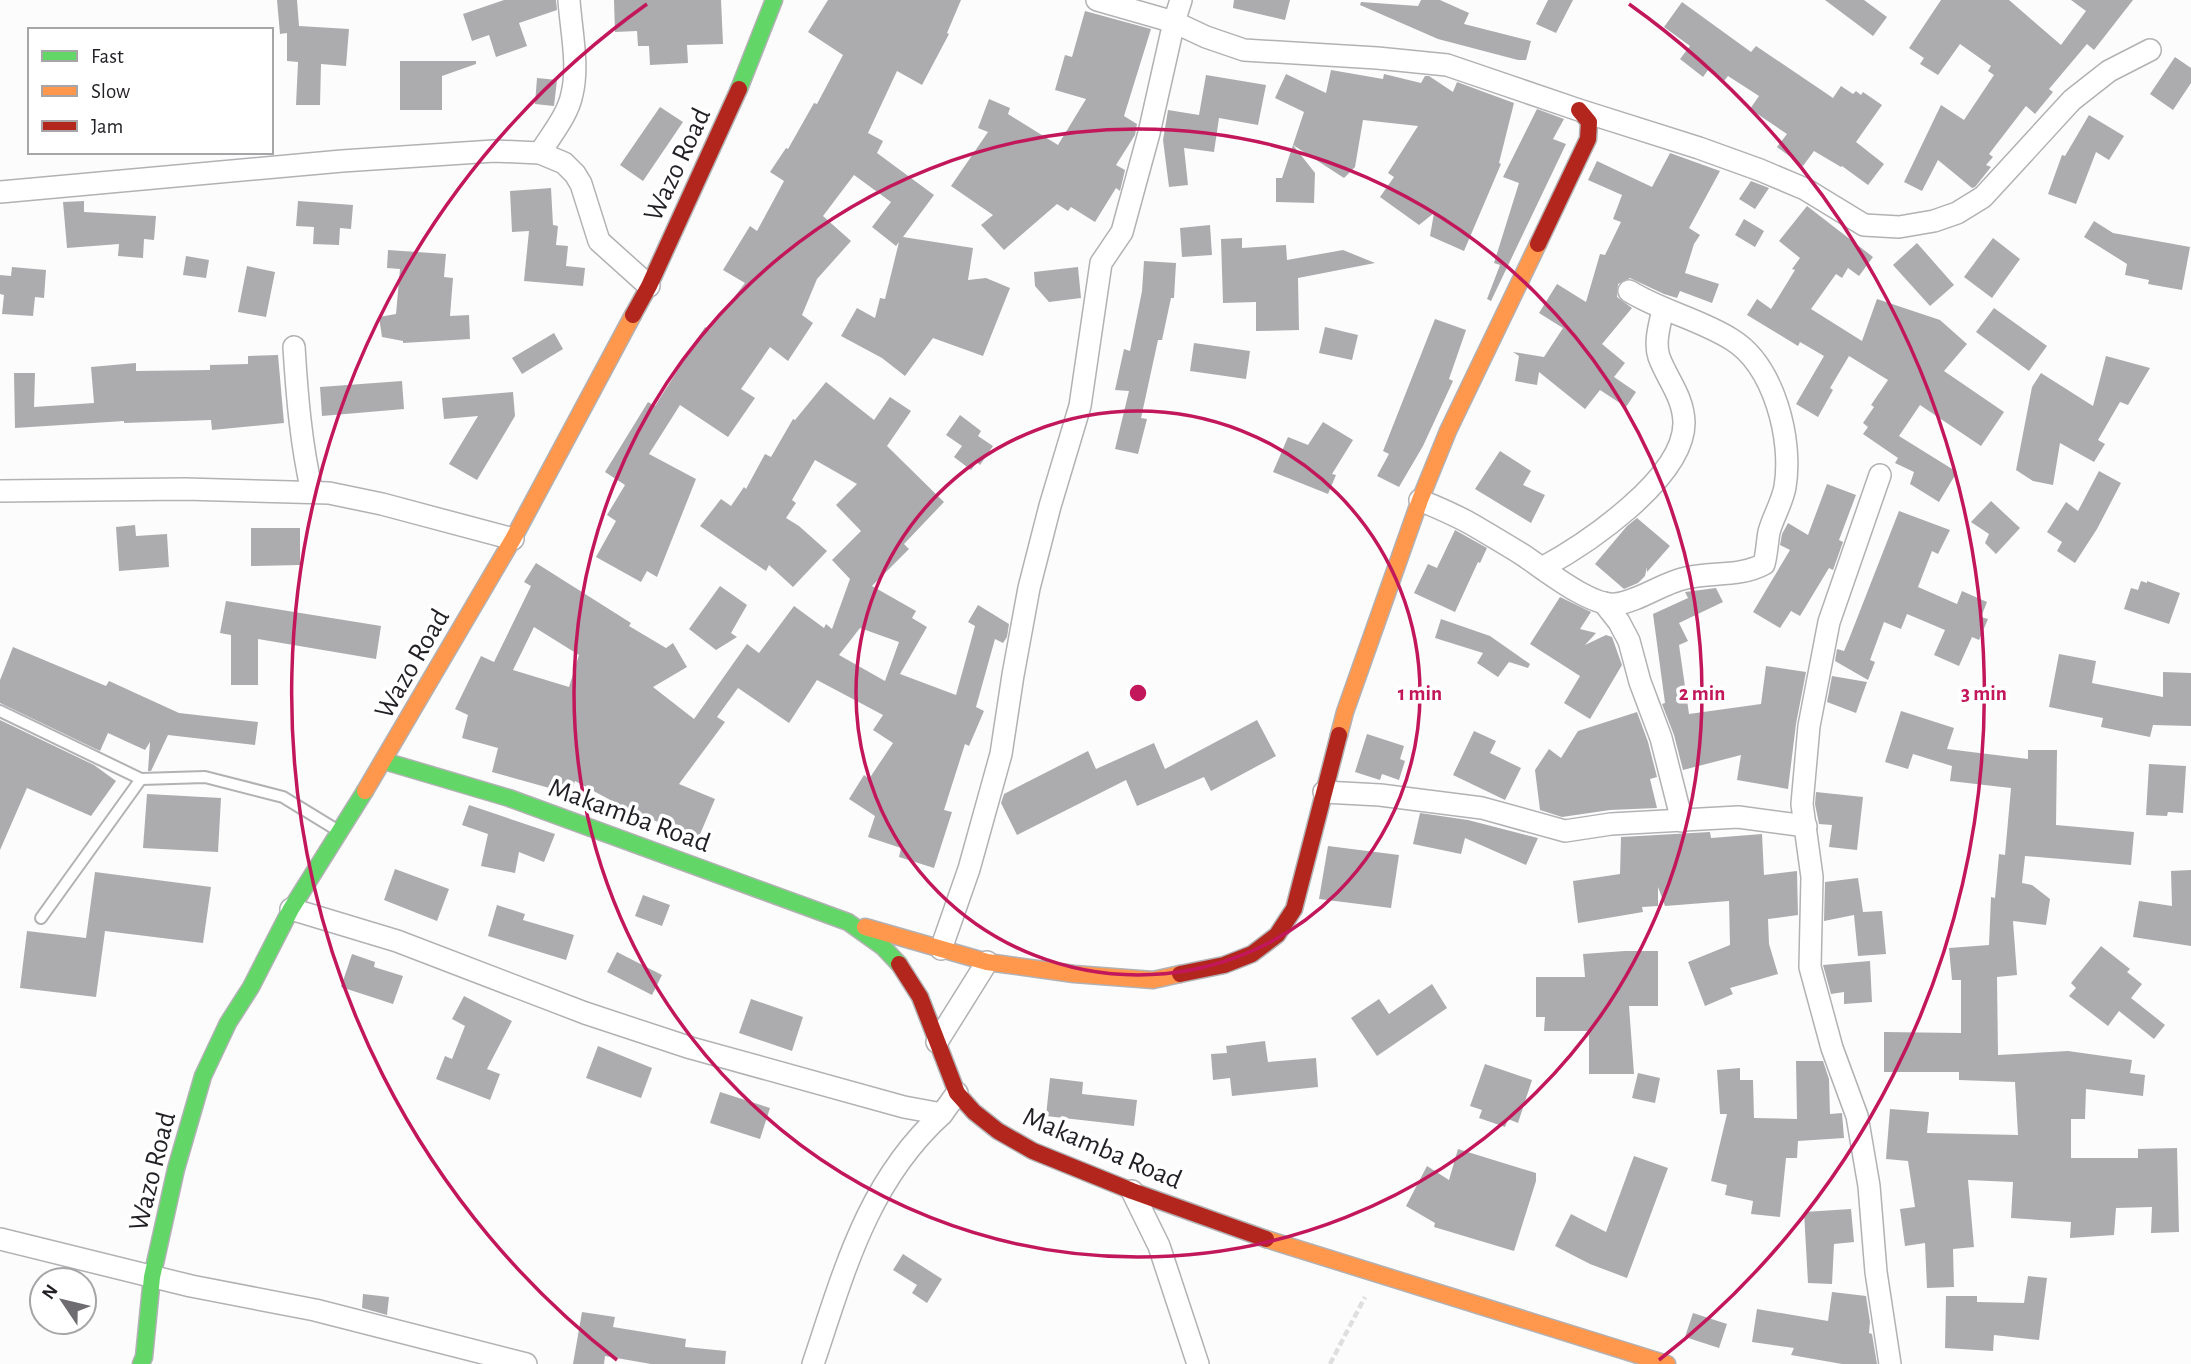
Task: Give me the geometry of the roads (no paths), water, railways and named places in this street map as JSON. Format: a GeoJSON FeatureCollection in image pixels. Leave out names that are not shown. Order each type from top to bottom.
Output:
{"type":"FeatureCollection","features":[{"type":"Feature","properties":{"kind":"street"},"geometry":{"type":"LineString","coordinates":[[540,153],[564,114],[572,95],[574,71],[569,0]]}},
{"type":"Feature","properties":{"kind":"street","name":"Wazo Road"},"geometry":{"type":"LineString","coordinates":[[141,1364],[152,1277],[176,1168],[203,1076],[228,1023],[251,986],[291,909],[384,761],[513,539],[649,286],[736,96],[774,0]]}},
{"type":"Feature","properties":{"kind":"street"},"geometry":{"type":"LineString","coordinates":[[1097,0],[1174,22],[1244,50],[1447,65],[1760,170],[1805,189],[1864,225],[1899,227],[1934,221],[1957,213],[1983,197],[2073,100],[2109,71],[2150,50]]}},
{"type":"Feature","properties":{"kind":"street"},"geometry":{"type":"LineString","coordinates":[[941,949],[970,869],[1001,754],[1029,588],[1080,406],[1101,263],[1122,232],[1181,0]]}},
{"type":"Feature","properties":{"kind":"street"},"geometry":{"type":"LineString","coordinates":[[848,922],[987,961],[1074,974],[1153,980],[1224,965],[1252,954],[1277,934],[1294,909],[1345,712],[1363,654],[1420,500],[1448,431],[1588,139],[1589,122],[1579,110]]}},
{"type":"Feature","properties":{"kind":"street"},"geometry":{"type":"LineString","coordinates":[[0,192],[342,161],[494,151],[540,153],[564,163],[575,174],[581,184],[599,241],[649,286]]}},
{"type":"Feature","properties":{"kind":"street"},"geometry":{"type":"LineString","coordinates":[[1420,500],[1473,525],[1566,585],[1604,603],[1617,604],[1686,578],[1739,573],[1764,564],[1772,520],[1785,488],[1787,446],[1782,420],[1764,375],[1750,354],[1732,339],[1662,309],[1629,291]]}},
{"type":"Feature","properties":{"kind":"street"},"geometry":{"type":"LineString","coordinates":[[1542,568],[1577,548],[1646,494],[1679,446],[1684,423],[1679,395],[1659,357],[1657,342],[1662,309]]}},
{"type":"Feature","properties":{"kind":"street"},"geometry":{"type":"LineString","coordinates":[[294,347],[303,456],[312,492]]}},
{"type":"Feature","properties":{"kind":"street"},"geometry":{"type":"LineString","coordinates":[[1880,475],[1829,622],[1809,726],[1802,803],[1812,877],[1810,967],[1832,1048],[1857,1115],[1869,1186],[1876,1272],[1890,1364]]}},
{"type":"Feature","properties":{"kind":"street"},"geometry":{"type":"LineString","coordinates":[[0,491],[185,489],[312,492],[382,503],[513,539]]}},
{"type":"Feature","properties":{"kind":"street"},"geometry":{"type":"LineString","coordinates":[[1604,603],[1629,641],[1640,682],[1661,738],[1682,821]]}},
{"type":"Feature","properties":{"kind":"street","name":"Makamba Road"},"geometry":{"type":"LineString","coordinates":[[384,761],[509,799],[848,922],[883,947],[904,969],[920,997],[957,1093],[998,1132],[1033,1151],[1132,1191],[1376,1275],[1667,1364]]}},
{"type":"Feature","properties":{"kind":"street"},"geometry":{"type":"LineString","coordinates":[[1324,792],[1380,795],[1482,808],[1565,831],[1611,824],[1738,817],[1806,826]]}},
{"type":"Feature","properties":{"kind":"street"},"geometry":{"type":"LineString","coordinates":[[291,909],[397,941],[585,1013],[691,1048],[904,1107],[942,1114]]}},
{"type":"Feature","properties":{"kind":"street"},"geometry":{"type":"LineString","coordinates":[[937,1042],[987,961]]}},
{"type":"Feature","properties":{"kind":"street"},"geometry":{"type":"LineString","coordinates":[[813,1364],[872,1203],[900,1159],[922,1132],[942,1114],[957,1093]]}},
{"type":"Feature","properties":{"kind":"street"},"geometry":{"type":"LineString","coordinates":[[1132,1191],[1158,1246],[1198,1364]]}},
{"type":"Feature","properties":{"kind":"street"},"geometry":{"type":"LineString","coordinates":[[0,1239],[191,1286],[315,1310],[526,1364]]}},
{"type":"Feature","properties":{"kind":"lane"},"geometry":{"type":"LineString","coordinates":[[0,711],[141,779],[205,777],[283,797],[339,831]]}},
{"type":"Feature","properties":{"kind":"lane"},"geometry":{"type":"LineString","coordinates":[[41,918],[141,779]]}}]}
